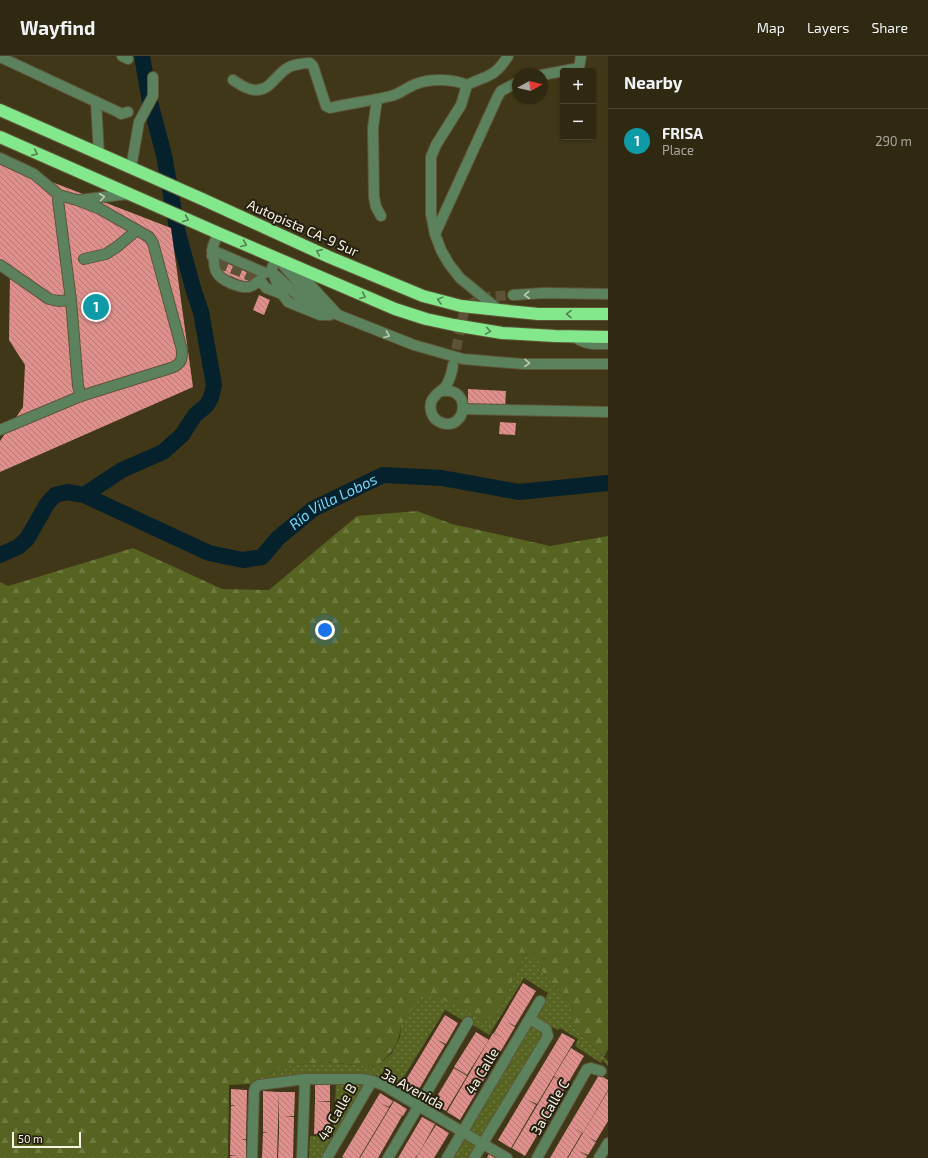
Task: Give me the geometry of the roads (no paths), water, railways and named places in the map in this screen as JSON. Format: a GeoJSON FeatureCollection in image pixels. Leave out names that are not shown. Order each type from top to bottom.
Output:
{"type":"FeatureCollection","features":[{"type":"Feature","properties":{"kind":"highway","name":"Autopista CA-9 Sur"},"geometry":{"type":"LineString","coordinates":[[0,110],[336,260],[423,296],[462,306],[538,314],[608,314]]}},
{"type":"Feature","properties":{"kind":"highway"},"geometry":{"type":"LineString","coordinates":[[0,136],[128,194],[395,309],[426,319],[502,333],[575,337],[608,337]]}},
{"type":"Feature","properties":{"kind":"street"},"geometry":{"type":"LineString","coordinates":[[499,310],[460,278],[449,264],[441,250],[435,234],[431,214],[431,157],[436,145],[460,104],[467,85],[496,72],[508,56]]}},
{"type":"Feature","properties":{"kind":"street"},"geometry":{"type":"LineString","coordinates":[[579,68],[581,56]]}},
{"type":"Feature","properties":{"kind":"street"},"geometry":{"type":"LineString","coordinates":[[0,57],[121,114],[128,112]]}},
{"type":"Feature","properties":{"kind":"street"},"geometry":{"type":"LineString","coordinates":[[233,80],[246,88],[260,90],[267,87],[287,67],[310,63],[313,66],[326,107],[330,108],[350,103],[377,100],[394,96],[416,83],[450,80],[458,81],[467,85]]}},
{"type":"Feature","properties":{"kind":"street"},"geometry":{"type":"LineString","coordinates":[[548,74],[560,72]]}},
{"type":"Feature","properties":{"kind":"street"},"geometry":{"type":"LineString","coordinates":[[131,168],[140,122],[153,96],[153,77]]}},
{"type":"Feature","properties":{"kind":"street"},"geometry":{"type":"LineString","coordinates":[[435,234],[497,98],[502,91],[512,85]]}},
{"type":"Feature","properties":{"kind":"street"},"geometry":{"type":"LineString","coordinates":[[377,100],[373,128],[374,197],[376,207],[381,216]]}},
{"type":"Feature","properties":{"kind":"street"},"geometry":{"type":"LineString","coordinates":[[96,102],[99,154]]}},
{"type":"Feature","properties":{"kind":"street"},"geometry":{"type":"LineString","coordinates":[[0,158],[34,174],[59,195],[100,209],[149,237],[153,243],[182,350],[182,359],[180,364],[174,367],[81,396],[0,430]]}},
{"type":"Feature","properties":{"kind":"street"},"geometry":{"type":"LineString","coordinates":[[77,200],[128,194]]}},
{"type":"Feature","properties":{"kind":"street"},"geometry":{"type":"LineString","coordinates":[[59,195],[58,200],[62,237],[71,300],[78,386],[81,396]]}},
{"type":"Feature","properties":{"kind":"street"},"geometry":{"type":"LineString","coordinates":[[84,259],[106,254],[137,230]]}},
{"type":"Feature","properties":{"kind":"street"},"geometry":{"type":"LineString","coordinates":[[213,231],[215,269],[217,273],[225,280],[243,287],[254,285],[263,276],[276,258],[323,310],[414,345],[463,359],[523,364],[608,364]]}},
{"type":"Feature","properties":{"kind":"street"},"geometry":{"type":"LineString","coordinates":[[215,258],[263,276],[320,314]]}},
{"type":"Feature","properties":{"kind":"street"},"geometry":{"type":"LineString","coordinates":[[291,264],[338,315]]}},
{"type":"Feature","properties":{"kind":"street"},"geometry":{"type":"LineString","coordinates":[[0,265],[49,299],[58,301],[71,300]]}},
{"type":"Feature","properties":{"kind":"street"},"geometry":{"type":"LineString","coordinates":[[263,276],[282,294],[288,302],[320,314],[338,315]]}},
{"type":"Feature","properties":{"kind":"street"},"geometry":{"type":"LineString","coordinates":[[263,276],[266,288],[282,294]]}},
{"type":"Feature","properties":{"kind":"street"},"geometry":{"type":"LineString","coordinates":[[513,295],[544,293],[608,294]]}},
{"type":"Feature","properties":{"kind":"street"},"geometry":{"type":"LineString","coordinates":[[575,337],[586,343],[608,344]]}},
{"type":"Feature","properties":{"kind":"street"},"geometry":{"type":"LineString","coordinates":[[443,391],[451,376],[453,366]]}},
{"type":"Feature","properties":{"kind":"street"},"geometry":{"type":"LineString","coordinates":[[443,391],[452,391],[462,400],[463,409],[460,418],[452,423],[442,423],[432,414],[430,404],[434,396],[443,391]]}},
{"type":"Feature","properties":{"kind":"street"},"geometry":{"type":"LineString","coordinates":[[463,409],[608,412]]}},
{"type":"Feature","properties":{"kind":"street","name":"4a Calle"},"geometry":{"type":"LineString","coordinates":[[447,1158],[540,1001]]}},
{"type":"Feature","properties":{"kind":"street"},"geometry":{"type":"LineString","coordinates":[[474,1158],[548,1036],[546,1029],[530,1019]]}},
{"type":"Feature","properties":{"kind":"street"},"geometry":{"type":"LineString","coordinates":[[388,1158],[468,1022]]}},
{"type":"Feature","properties":{"kind":"street","name":"3a Calle C"},"geometry":{"type":"LineString","coordinates":[[537,1158],[587,1069],[591,1068],[601,1071]]}},
{"type":"Feature","properties":{"kind":"street"},"geometry":{"type":"LineString","coordinates":[[302,1158],[305,1079]]}},
{"type":"Feature","properties":{"kind":"street","name":"3a Avenida"},"geometry":{"type":"LineString","coordinates":[[252,1158],[254,1092],[255,1088],[259,1085],[305,1079],[362,1079],[383,1085],[418,1107],[507,1158]]}},
{"type":"Feature","properties":{"kind":"street","name":"4a Calle B"},"geometry":{"type":"LineString","coordinates":[[327,1158],[372,1081]]}},
{"type":"Feature","properties":{"kind":"street"},"geometry":{"type":"LineString","coordinates":[[599,1158],[608,1143]]}},
{"type":"Feature","properties":{"kind":"waterway"},"geometry":{"type":"LineString","coordinates":[[84,495],[122,470],[163,452],[182,435],[195,415],[206,406],[211,398],[214,385],[201,312],[178,233],[164,155],[150,102],[142,56]]}},
{"type":"Feature","properties":{"kind":"waterway","name":"Río Villa Lobos"},"geometry":{"type":"LineString","coordinates":[[0,555],[18,547],[27,539],[47,504],[55,495],[67,492],[84,495],[209,553],[243,560],[262,557],[278,538],[313,509],[383,475],[442,478],[519,492],[608,483]]}},
{"type":"Feature","properties":{"kind":"tunnel"},"geometry":{"type":"LineString","coordinates":[[218,263],[255,278]]}},
{"type":"Feature","properties":{"kind":"tunnel"},"geometry":{"type":"LineString","coordinates":[[453,364],[464,312],[471,304],[486,297],[513,295]]}},
{"type":"Feature","properties":{"kind":"place","name":"FRISA"},"geometry":{"type":"Point","coordinates":[96,307]}}]}
